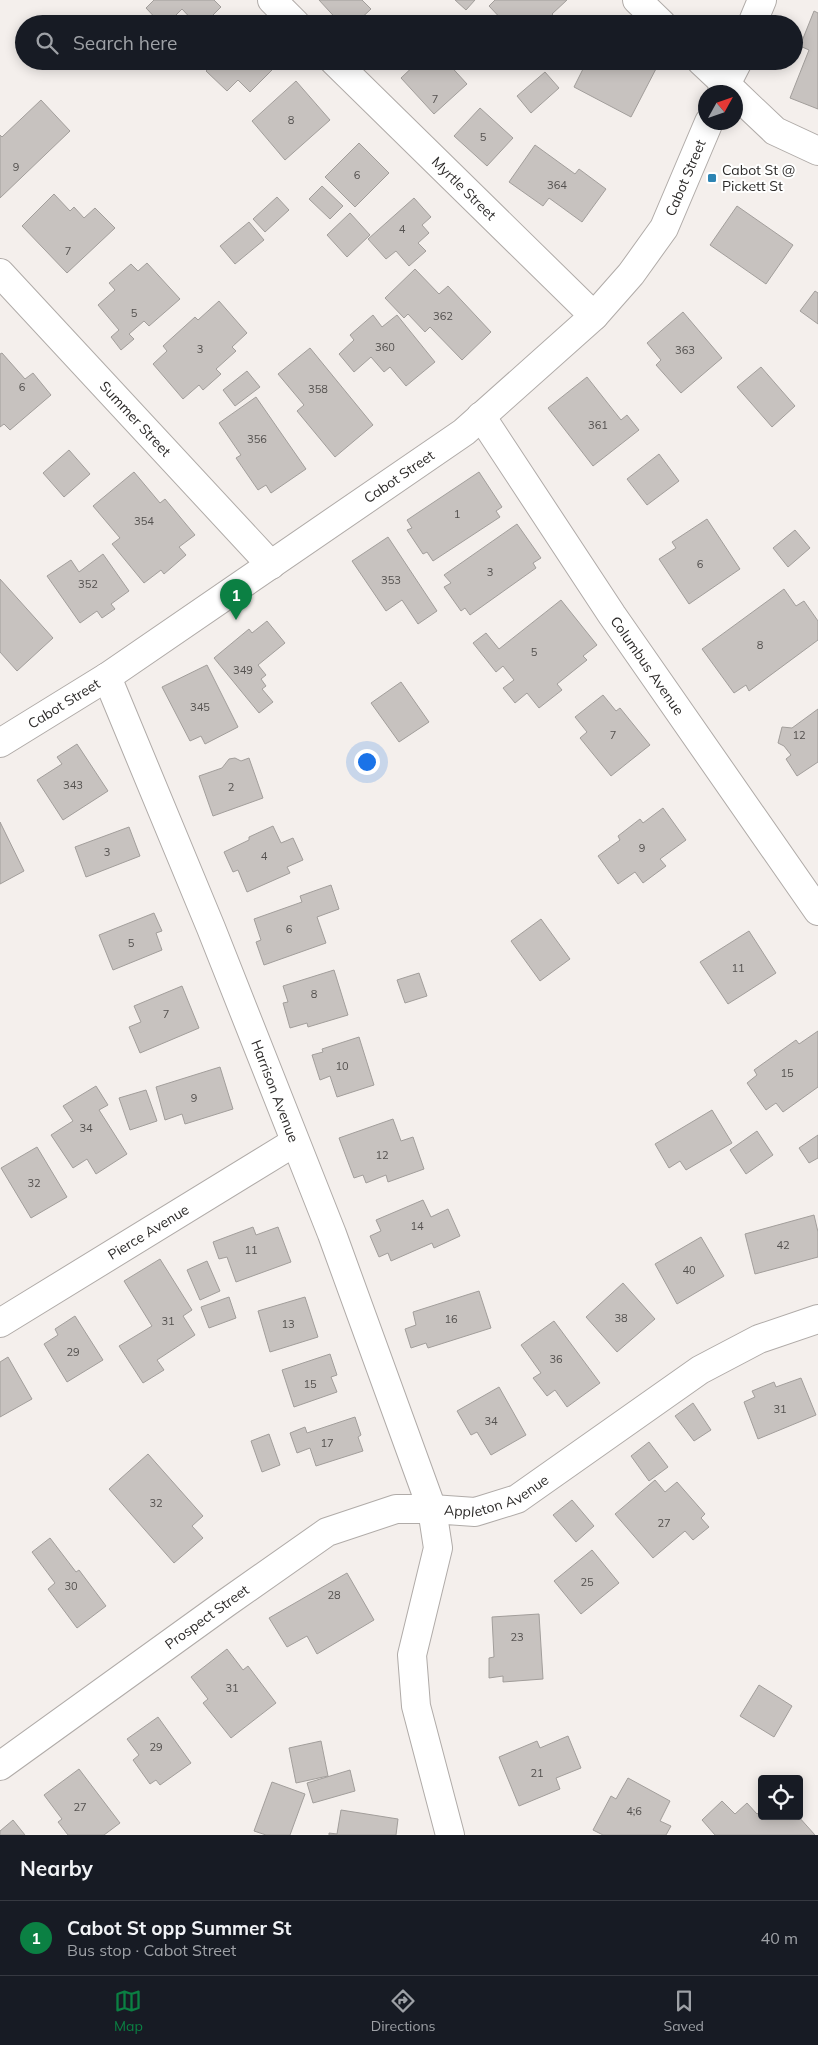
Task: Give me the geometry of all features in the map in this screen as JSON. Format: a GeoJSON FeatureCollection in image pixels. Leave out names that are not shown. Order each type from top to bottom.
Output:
{"type":"FeatureCollection","features":[{"type":"Feature","properties":{"kind":"street"},"geometry":{"type":"LineString","coordinates":[[272,0],[287,15]]}},
{"type":"Feature","properties":{"kind":"street"},"geometry":{"type":"LineString","coordinates":[[637,0],[653,15]]}},
{"type":"Feature","properties":{"kind":"street"},"geometry":{"type":"LineString","coordinates":[[756,15],[762,0]]}},
{"type":"Feature","properties":{"kind":"street","name":"Myrtle Street"},"geometry":{"type":"LineString","coordinates":[[343,70],[594,316]]}},
{"type":"Feature","properties":{"kind":"street"},"geometry":{"type":"LineString","coordinates":[[712,70],[731,85]]}},
{"type":"Feature","properties":{"kind":"street"},"geometry":{"type":"LineString","coordinates":[[743,98],[775,131],[818,151]]}},
{"type":"Feature","properties":{"kind":"street","name":"Cabot Street"},"geometry":{"type":"LineString","coordinates":[[0,743],[107,678],[464,432],[594,316],[631,274],[664,228],[706,130]]}},
{"type":"Feature","properties":{"kind":"street","name":"Summer Street"},"geometry":{"type":"LineString","coordinates":[[0,273],[271,565]]}},
{"type":"Feature","properties":{"kind":"street","name":"Columbus Avenue"},"geometry":{"type":"LineString","coordinates":[[482,416],[612,615],[818,911]]}},
{"type":"Feature","properties":{"kind":"street","name":"Harrison Avenue"},"geometry":{"type":"LineString","coordinates":[[107,678],[211,928],[332,1234],[432,1509]]}},
{"type":"Feature","properties":{"kind":"street","name":"Pierce Avenue"},"geometry":{"type":"LineString","coordinates":[[0,1323],[295,1142]]}},
{"type":"Feature","properties":{"kind":"street","name":"Appleton Avenue"},"geometry":{"type":"LineString","coordinates":[[450,1835],[416,1706],[412,1655],[438,1548],[432,1509],[475,1512],[517,1499],[700,1370],[759,1339],[818,1319]]}},
{"type":"Feature","properties":{"kind":"street","name":"Prospect Street"},"geometry":{"type":"LineString","coordinates":[[0,1766],[327,1532],[396,1510],[432,1509]]}},
{"type":"Feature","properties":{"kind":"building"},"geometry":{"type":"Polygon","coordinates":[[[154,0],[214,0],[221,7],[213,15],[188,15],[182,9],[176,15],[153,15],[146,8],[154,0]]]}},
{"type":"Feature","properties":{"kind":"building"},"geometry":{"type":"Polygon","coordinates":[[[319,0],[362,0],[371,9],[365,15],[333,15],[319,0]]]}},
{"type":"Feature","properties":{"kind":"building"},"geometry":{"type":"Polygon","coordinates":[[[455,0],[475,0],[466,10],[455,0]]]}},
{"type":"Feature","properties":{"kind":"building"},"geometry":{"type":"Polygon","coordinates":[[[495,0],[567,0],[553,15],[498,15],[489,6],[495,0]]]}},
{"type":"Feature","properties":{"kind":"building"},"geometry":{"type":"Polygon","coordinates":[[[814,11],[818,13],[818,109],[790,98],[801,70],[803,70],[809,50],[803,47],[803,38],[814,11]]]}},
{"type":"Feature","properties":{"kind":"building"},"geometry":{"type":"Polygon","coordinates":[[[272,70],[250,92],[238,80],[227,91],[206,71],[272,70]]]}},
{"type":"Feature","properties":{"kind":"building"},"geometry":{"type":"Polygon","coordinates":[[[409,70],[454,70],[467,84],[434,114],[401,78],[409,70]]]}},
{"type":"Feature","properties":{"kind":"building"},"geometry":{"type":"Polygon","coordinates":[[[582,70],[655,70],[631,117],[574,87],[582,70]]]}},
{"type":"Feature","properties":{"kind":"building"},"geometry":{"type":"Polygon","coordinates":[[[545,72],[559,88],[531,113],[517,96],[545,72]]]}},
{"type":"Feature","properties":{"kind":"building"},"geometry":{"type":"Polygon","coordinates":[[[296,81],[330,120],[285,160],[252,121],[296,81]]]}},
{"type":"Feature","properties":{"kind":"building"},"geometry":{"type":"Polygon","coordinates":[[[41,100],[70,131],[0,198],[0,135],[2,137],[41,100]]]}},
{"type":"Feature","properties":{"kind":"building"},"geometry":{"type":"Polygon","coordinates":[[[480,108],[513,138],[487,166],[454,136],[480,108]]]}},
{"type":"Feature","properties":{"kind":"building"},"geometry":{"type":"Polygon","coordinates":[[[359,143],[389,173],[355,207],[325,177],[359,143]]]}},
{"type":"Feature","properties":{"kind":"building"},"geometry":{"type":"Polygon","coordinates":[[[535,145],[575,174],[579,169],[606,189],[582,222],[549,198],[543,206],[509,182],[535,145]]]}},
{"type":"Feature","properties":{"kind":"building"},"geometry":{"type":"Polygon","coordinates":[[[322,186],[343,206],[330,219],[309,199],[322,186]]]}},
{"type":"Feature","properties":{"kind":"building"},"geometry":{"type":"Polygon","coordinates":[[[54,194],[70,211],[74,207],[84,218],[95,208],[115,228],[67,273],[22,226],[54,194]]]}},
{"type":"Feature","properties":{"kind":"building"},"geometry":{"type":"Polygon","coordinates":[[[277,197],[289,210],[265,232],[253,219],[277,197]]]}},
{"type":"Feature","properties":{"kind":"building"},"geometry":{"type":"Polygon","coordinates":[[[414,198],[431,217],[422,225],[429,233],[418,243],[426,251],[409,266],[396,251],[386,259],[368,239],[414,198]]]}},
{"type":"Feature","properties":{"kind":"building"},"geometry":{"type":"Polygon","coordinates":[[[737,206],[793,245],[766,284],[710,245],[737,206]]]}},
{"type":"Feature","properties":{"kind":"building"},"geometry":{"type":"Polygon","coordinates":[[[350,213],[370,235],[347,257],[327,235],[350,213]]]}},
{"type":"Feature","properties":{"kind":"building"},"geometry":{"type":"Polygon","coordinates":[[[249,222],[264,240],[235,264],[220,246],[249,222]]]}},
{"type":"Feature","properties":{"kind":"building"},"geometry":{"type":"Polygon","coordinates":[[[147,263],[180,299],[149,326],[144,321],[129,334],[134,339],[121,350],[111,337],[119,330],[98,305],[115,290],[109,283],[131,264],[138,271],[147,263]]]}},
{"type":"Feature","properties":{"kind":"building"},"geometry":{"type":"Polygon","coordinates":[[[415,269],[439,294],[448,286],[491,332],[462,360],[430,327],[425,332],[408,314],[404,318],[385,298],[415,269]]]}},
{"type":"Feature","properties":{"kind":"building"},"geometry":{"type":"Polygon","coordinates":[[[815,291],[818,293],[818,324],[800,311],[815,291]]]}},
{"type":"Feature","properties":{"kind":"building"},"geometry":{"type":"Polygon","coordinates":[[[219,301],[247,333],[232,347],[236,351],[216,369],[221,374],[203,390],[199,385],[183,399],[153,364],[167,351],[163,346],[195,317],[198,320],[219,301]]]}},
{"type":"Feature","properties":{"kind":"building"},"geometry":{"type":"Polygon","coordinates":[[[683,312],[722,358],[681,393],[656,365],[661,360],[647,343],[683,312]]]}},
{"type":"Feature","properties":{"kind":"building"},"geometry":{"type":"Polygon","coordinates":[[[373,315],[382,327],[397,315],[435,362],[406,386],[390,367],[384,372],[371,357],[354,372],[339,354],[354,340],[350,335],[373,315]]]}},
{"type":"Feature","properties":{"kind":"building"},"geometry":{"type":"Polygon","coordinates":[[[310,348],[373,425],[335,457],[297,411],[304,405],[278,374],[310,348]]]}},
{"type":"Feature","properties":{"kind":"building"},"geometry":{"type":"Polygon","coordinates":[[[2,353],[25,379],[33,373],[51,395],[10,430],[4,424],[0,427],[0,354],[2,353]]]}},
{"type":"Feature","properties":{"kind":"building"},"geometry":{"type":"Polygon","coordinates":[[[761,367],[795,406],[772,427],[737,387],[761,367]]]}},
{"type":"Feature","properties":{"kind":"building"},"geometry":{"type":"Polygon","coordinates":[[[247,371],[260,387],[235,406],[223,390],[247,371]]]}},
{"type":"Feature","properties":{"kind":"building"},"geometry":{"type":"Polygon","coordinates":[[[587,377],[621,420],[627,415],[639,430],[593,466],[548,408],[587,377]]]}},
{"type":"Feature","properties":{"kind":"building"},"geometry":{"type":"Polygon","coordinates":[[[256,397],[306,469],[271,493],[266,485],[258,490],[236,458],[241,455],[219,423],[256,397]]]}},
{"type":"Feature","properties":{"kind":"building"},"geometry":{"type":"Polygon","coordinates":[[[69,450],[90,474],[64,497],[43,473],[69,450]]]}},
{"type":"Feature","properties":{"kind":"building"},"geometry":{"type":"Polygon","coordinates":[[[659,454],[679,481],[647,505],[627,479],[659,454]]]}},
{"type":"Feature","properties":{"kind":"building"},"geometry":{"type":"Polygon","coordinates":[[[134,472],[160,503],[165,499],[195,535],[179,547],[186,555],[164,574],[161,570],[144,583],[112,544],[120,538],[93,506],[134,472]]]}},
{"type":"Feature","properties":{"kind":"building"},"geometry":{"type":"Polygon","coordinates":[[[479,472],[502,507],[496,511],[500,517],[433,561],[427,552],[423,554],[407,530],[412,528],[407,520],[479,472]]]}},
{"type":"Feature","properties":{"kind":"building"},"geometry":{"type":"Polygon","coordinates":[[[707,519],[740,569],[689,604],[659,559],[676,548],[672,542],[707,519]]]}},
{"type":"Feature","properties":{"kind":"building"},"geometry":{"type":"Polygon","coordinates":[[[517,524],[541,558],[533,563],[536,568],[470,615],[465,608],[461,611],[444,587],[451,583],[444,575],[517,524]]]}},
{"type":"Feature","properties":{"kind":"building"},"geometry":{"type":"Polygon","coordinates":[[[795,530],[810,548],[788,567],[773,548],[795,530]]]}},
{"type":"Feature","properties":{"kind":"building"},"geometry":{"type":"Polygon","coordinates":[[[388,537],[437,611],[418,624],[402,600],[386,611],[352,561],[388,537]]]}},
{"type":"Feature","properties":{"kind":"building"},"geometry":{"type":"Polygon","coordinates":[[[103,554],[129,591],[111,604],[115,609],[102,618],[97,611],[80,623],[47,576],[71,560],[79,572],[103,554]]]}},
{"type":"Feature","properties":{"kind":"building"},"geometry":{"type":"Polygon","coordinates":[[[0,579],[53,638],[17,671],[0,652],[0,579]]]}},
{"type":"Feature","properties":{"kind":"building"},"geometry":{"type":"Polygon","coordinates":[[[784,589],[796,606],[804,601],[818,621],[818,640],[749,691],[746,685],[734,693],[702,649],[784,589]]]}},
{"type":"Feature","properties":{"kind":"building"},"geometry":{"type":"Polygon","coordinates":[[[561,600],[597,645],[583,656],[587,660],[557,684],[562,690],[539,708],[527,693],[515,703],[503,688],[514,680],[503,666],[496,672],[473,643],[486,633],[499,649],[561,600]]]}},
{"type":"Feature","properties":{"kind":"building"},"geometry":{"type":"Polygon","coordinates":[[[267,621],[285,643],[258,665],[266,675],[261,679],[266,686],[262,689],[273,702],[259,713],[214,658],[249,629],[252,633],[267,621]]]}},
{"type":"Feature","properties":{"kind":"building"},"geometry":{"type":"Polygon","coordinates":[[[207,665],[238,727],[205,744],[201,736],[190,741],[162,687],[207,665]]]}},
{"type":"Feature","properties":{"kind":"building"},"geometry":{"type":"Polygon","coordinates":[[[401,682],[429,722],[399,742],[371,703],[401,682]]]}},
{"type":"Feature","properties":{"kind":"building"},"geometry":{"type":"Polygon","coordinates":[[[603,695],[616,711],[620,708],[650,745],[611,776],[580,738],[587,732],[575,717],[603,695]]]}},
{"type":"Feature","properties":{"kind":"building"},"geometry":{"type":"Polygon","coordinates":[[[818,709],[818,762],[797,776],[786,759],[791,755],[784,746],[778,743],[782,727],[792,728],[818,709]]]}},
{"type":"Feature","properties":{"kind":"building"},"geometry":{"type":"Polygon","coordinates":[[[77,744],[108,791],[63,820],[37,780],[62,764],[57,757],[77,744]]]}},
{"type":"Feature","properties":{"kind":"building"},"geometry":{"type":"Polygon","coordinates":[[[235,758],[241,761],[249,758],[263,798],[213,816],[199,776],[222,768],[229,759],[235,758]]]}},
{"type":"Feature","properties":{"kind":"building"},"geometry":{"type":"Polygon","coordinates":[[[663,808],[686,840],[660,859],[666,866],[643,883],[635,872],[618,884],[598,856],[620,840],[618,836],[640,819],[643,823],[663,808]]]}},
{"type":"Feature","properties":{"kind":"building"},"geometry":{"type":"Polygon","coordinates":[[[0,822],[24,871],[0,884],[0,822]]]}},
{"type":"Feature","properties":{"kind":"building"},"geometry":{"type":"Polygon","coordinates":[[[273,826],[281,843],[293,838],[303,860],[287,867],[290,873],[247,892],[238,870],[233,872],[224,852],[249,840],[249,837],[273,826]]]}},
{"type":"Feature","properties":{"kind":"building"},"geometry":{"type":"Polygon","coordinates":[[[129,827],[140,856],[86,877],[75,847],[129,827]]]}},
{"type":"Feature","properties":{"kind":"building"},"geometry":{"type":"Polygon","coordinates":[[[331,885],[339,909],[317,917],[326,943],[264,965],[256,942],[261,940],[254,919],[302,902],[300,896],[331,885]]]}},
{"type":"Feature","properties":{"kind":"building"},"geometry":{"type":"Polygon","coordinates":[[[154,913],[162,931],[156,933],[162,950],[113,970],[99,935],[154,913]]]}},
{"type":"Feature","properties":{"kind":"building"},"geometry":{"type":"Polygon","coordinates":[[[541,919],[570,959],[540,981],[511,941],[541,919]]]}},
{"type":"Feature","properties":{"kind":"building"},"geometry":{"type":"Polygon","coordinates":[[[749,931],[776,973],[728,1004],[700,962],[749,931]]]}},
{"type":"Feature","properties":{"kind":"building"},"geometry":{"type":"Polygon","coordinates":[[[334,970],[348,1015],[308,1027],[307,1023],[290,1028],[283,1003],[288,1002],[283,986],[334,970]]]}},
{"type":"Feature","properties":{"kind":"building"},"geometry":{"type":"Polygon","coordinates":[[[419,973],[427,996],[405,1003],[397,980],[419,973]]]}},
{"type":"Feature","properties":{"kind":"building"},"geometry":{"type":"Polygon","coordinates":[[[182,986],[199,1028],[140,1053],[129,1027],[141,1022],[134,1006],[182,986]]]}},
{"type":"Feature","properties":{"kind":"building"},"geometry":{"type":"Polygon","coordinates":[[[818,1031],[818,1087],[783,1112],[776,1103],[766,1110],[747,1083],[757,1075],[754,1070],[796,1040],[799,1044],[818,1031]]]}},
{"type":"Feature","properties":{"kind":"building"},"geometry":{"type":"Polygon","coordinates":[[[359,1037],[374,1085],[337,1097],[330,1076],[320,1080],[312,1055],[323,1052],[322,1049],[359,1037]]]}},
{"type":"Feature","properties":{"kind":"building"},"geometry":{"type":"Polygon","coordinates":[[[220,1067],[233,1109],[185,1124],[182,1114],[165,1120],[156,1087],[220,1067]]]}},
{"type":"Feature","properties":{"kind":"building"},"geometry":{"type":"Polygon","coordinates":[[[96,1086],[108,1105],[99,1110],[127,1154],[96,1174],[87,1159],[73,1168],[51,1135],[73,1121],[63,1106],[96,1086]]]}},
{"type":"Feature","properties":{"kind":"building"},"geometry":{"type":"Polygon","coordinates":[[[146,1090],[157,1121],[130,1130],[119,1098],[146,1090]]]}},
{"type":"Feature","properties":{"kind":"building"},"geometry":{"type":"Polygon","coordinates":[[[712,1110],[732,1143],[686,1170],[680,1161],[669,1168],[655,1144],[712,1110]]]}},
{"type":"Feature","properties":{"kind":"building"},"geometry":{"type":"Polygon","coordinates":[[[393,1119],[401,1141],[413,1137],[424,1169],[388,1182],[386,1175],[366,1183],[363,1175],[354,1178],[339,1138],[393,1119]]]}},
{"type":"Feature","properties":{"kind":"building"},"geometry":{"type":"Polygon","coordinates":[[[757,1131],[773,1155],[746,1174],[730,1150],[757,1131]]]}},
{"type":"Feature","properties":{"kind":"building"},"geometry":{"type":"Polygon","coordinates":[[[818,1135],[818,1158],[809,1163],[799,1148],[818,1135]]]}},
{"type":"Feature","properties":{"kind":"building"},"geometry":{"type":"Polygon","coordinates":[[[37,1147],[67,1197],[31,1218],[1,1168],[37,1147]]]}},
{"type":"Feature","properties":{"kind":"building"},"geometry":{"type":"Polygon","coordinates":[[[423,1200],[431,1217],[448,1209],[460,1236],[434,1248],[432,1243],[391,1261],[388,1253],[379,1257],[370,1236],[381,1231],[376,1220],[423,1200]]]}},
{"type":"Feature","properties":{"kind":"building"},"geometry":{"type":"Polygon","coordinates":[[[814,1215],[818,1232],[818,1257],[755,1274],[745,1234],[814,1215]]]}},
{"type":"Feature","properties":{"kind":"building"},"geometry":{"type":"Polygon","coordinates":[[[253,1227],[256,1235],[278,1227],[291,1262],[236,1282],[227,1257],[219,1259],[213,1242],[253,1227]]]}},
{"type":"Feature","properties":{"kind":"building"},"geometry":{"type":"Polygon","coordinates":[[[701,1237],[724,1276],[677,1304],[655,1264],[701,1237]]]}},
{"type":"Feature","properties":{"kind":"building"},"geometry":{"type":"Polygon","coordinates":[[[160,1259],[192,1310],[183,1316],[195,1335],[157,1360],[164,1370],[143,1383],[119,1346],[152,1326],[124,1281],[160,1259]]]}},
{"type":"Feature","properties":{"kind":"building"},"geometry":{"type":"Polygon","coordinates":[[[207,1261],[220,1291],[200,1300],[187,1270],[207,1261]]]}},
{"type":"Feature","properties":{"kind":"building"},"geometry":{"type":"Polygon","coordinates":[[[623,1283],[655,1319],[617,1352],[586,1317],[623,1283]]]}},
{"type":"Feature","properties":{"kind":"building"},"geometry":{"type":"Polygon","coordinates":[[[479,1291],[491,1328],[428,1348],[426,1343],[411,1348],[405,1329],[416,1325],[413,1312],[479,1291]]]}},
{"type":"Feature","properties":{"kind":"building"},"geometry":{"type":"Polygon","coordinates":[[[229,1297],[236,1318],[209,1328],[201,1307],[229,1297]]]}},
{"type":"Feature","properties":{"kind":"building"},"geometry":{"type":"Polygon","coordinates":[[[305,1297],[318,1337],[270,1352],[258,1311],[305,1297]]]}},
{"type":"Feature","properties":{"kind":"building"},"geometry":{"type":"Polygon","coordinates":[[[75,1316],[103,1360],[67,1382],[44,1344],[58,1335],[55,1329],[75,1316]]]}},
{"type":"Feature","properties":{"kind":"building"},"geometry":{"type":"Polygon","coordinates":[[[554,1321],[600,1383],[567,1407],[555,1390],[547,1396],[533,1378],[541,1373],[521,1345],[554,1321]]]}},
{"type":"Feature","properties":{"kind":"building"},"geometry":{"type":"Polygon","coordinates":[[[330,1354],[337,1375],[331,1377],[337,1392],[294,1407],[282,1370],[330,1354]]]}},
{"type":"Feature","properties":{"kind":"building"},"geometry":{"type":"Polygon","coordinates":[[[8,1357],[32,1399],[0,1417],[0,1362],[8,1357]]]}},
{"type":"Feature","properties":{"kind":"building"},"geometry":{"type":"Polygon","coordinates":[[[801,1378],[816,1415],[758,1439],[744,1402],[755,1397],[752,1391],[774,1382],[776,1387],[801,1378]]]}},
{"type":"Feature","properties":{"kind":"building"},"geometry":{"type":"Polygon","coordinates":[[[499,1387],[526,1435],[491,1455],[477,1432],[471,1435],[457,1411],[499,1387]]]}},
{"type":"Feature","properties":{"kind":"building"},"geometry":{"type":"Polygon","coordinates":[[[693,1403],[711,1430],[694,1441],[675,1416],[693,1403]]]}},
{"type":"Feature","properties":{"kind":"building"},"geometry":{"type":"Polygon","coordinates":[[[355,1417],[361,1435],[358,1437],[363,1451],[316,1466],[310,1448],[297,1453],[290,1433],[305,1427],[307,1433],[355,1417]]]}},
{"type":"Feature","properties":{"kind":"building"},"geometry":{"type":"Polygon","coordinates":[[[269,1434],[280,1465],[262,1472],[251,1441],[269,1434]]]}},
{"type":"Feature","properties":{"kind":"building"},"geometry":{"type":"Polygon","coordinates":[[[649,1442],[668,1467],[649,1481],[631,1456],[649,1442]]]}},
{"type":"Feature","properties":{"kind":"building"},"geometry":{"type":"Polygon","coordinates":[[[148,1454],[203,1516],[192,1526],[203,1538],[174,1563],[109,1489],[148,1454]]]}},
{"type":"Feature","properties":{"kind":"building"},"geometry":{"type":"Polygon","coordinates":[[[655,1480],[665,1492],[677,1482],[705,1514],[701,1518],[709,1527],[693,1540],[685,1531],[653,1558],[615,1514],[655,1480]]]}},
{"type":"Feature","properties":{"kind":"building"},"geometry":{"type":"Polygon","coordinates":[[[572,1500],[594,1526],[576,1542],[553,1515],[572,1500]]]}},
{"type":"Feature","properties":{"kind":"building"},"geometry":{"type":"Polygon","coordinates":[[[50,1538],[76,1572],[79,1570],[106,1606],[77,1628],[48,1589],[55,1583],[32,1552],[50,1538]]]}},
{"type":"Feature","properties":{"kind":"building"},"geometry":{"type":"Polygon","coordinates":[[[592,1550],[619,1583],[581,1614],[554,1581],[592,1550]]]}},
{"type":"Feature","properties":{"kind":"building"},"geometry":{"type":"Polygon","coordinates":[[[347,1573],[374,1620],[317,1654],[307,1636],[287,1647],[269,1618],[347,1573]]]}},
{"type":"Feature","properties":{"kind":"building"},"geometry":{"type":"Polygon","coordinates":[[[539,1614],[543,1679],[503,1682],[503,1676],[489,1678],[489,1658],[494,1657],[492,1617],[539,1614]]]}},
{"type":"Feature","properties":{"kind":"building"},"geometry":{"type":"Polygon","coordinates":[[[227,1649],[243,1670],[248,1666],[276,1703],[231,1738],[203,1703],[208,1699],[191,1677],[227,1649]]]}},
{"type":"Feature","properties":{"kind":"building"},"geometry":{"type":"Polygon","coordinates":[[[759,1685],[792,1706],[774,1737],[740,1716],[759,1685]]]}},
{"type":"Feature","properties":{"kind":"building"},"geometry":{"type":"Polygon","coordinates":[[[158,1717],[191,1763],[160,1785],[156,1780],[150,1784],[133,1760],[139,1755],[127,1739],[158,1717]]]}},
{"type":"Feature","properties":{"kind":"building"},"geometry":{"type":"Polygon","coordinates":[[[568,1736],[581,1768],[556,1778],[560,1789],[519,1806],[499,1757],[537,1741],[540,1748],[568,1736]]]}},
{"type":"Feature","properties":{"kind":"building"},"geometry":{"type":"Polygon","coordinates":[[[321,1741],[328,1776],[296,1783],[289,1748],[321,1741]]]}},
{"type":"Feature","properties":{"kind":"building"},"geometry":{"type":"Polygon","coordinates":[[[79,1769],[120,1823],[104,1835],[68,1835],[58,1822],[62,1819],[44,1795],[79,1769]]]}},
{"type":"Feature","properties":{"kind":"building"},"geometry":{"type":"Polygon","coordinates":[[[350,1770],[355,1791],[313,1803],[307,1783],[350,1770]]]}},
{"type":"Feature","properties":{"kind":"building"},"geometry":{"type":"Polygon","coordinates":[[[628,1778],[670,1801],[660,1821],[671,1826],[666,1835],[603,1835],[593,1830],[611,1796],[616,1799],[628,1778]]]}},
{"type":"Feature","properties":{"kind":"building"},"geometry":{"type":"Polygon","coordinates":[[[272,1782],[305,1794],[290,1835],[266,1835],[254,1831],[272,1782]]]}},
{"type":"Feature","properties":{"kind":"building"},"geometry":{"type":"Polygon","coordinates":[[[722,1801],[735,1814],[747,1803],[758,1813],[758,1820],[802,1820],[815,1835],[715,1835],[702,1820],[722,1801]]]}},
{"type":"Feature","properties":{"kind":"building"},"geometry":{"type":"Polygon","coordinates":[[[341,1810],[398,1819],[396,1835],[329,1835],[329,1833],[337,1834],[341,1810]]]}},
{"type":"Feature","properties":{"kind":"building"},"geometry":{"type":"Polygon","coordinates":[[[13,1820],[25,1835],[0,1835],[0,1831],[13,1820]]]}},
{"type":"Feature","properties":{"kind":"place","name":"Cabot St @ Pickett St"},"geometry":{"type":"Point","coordinates":[712,178]}},
{"type":"Feature","properties":{"kind":"place","name":"Cabot St opp Summer St"},"geometry":{"type":"Point","coordinates":[236,620]}}]}
